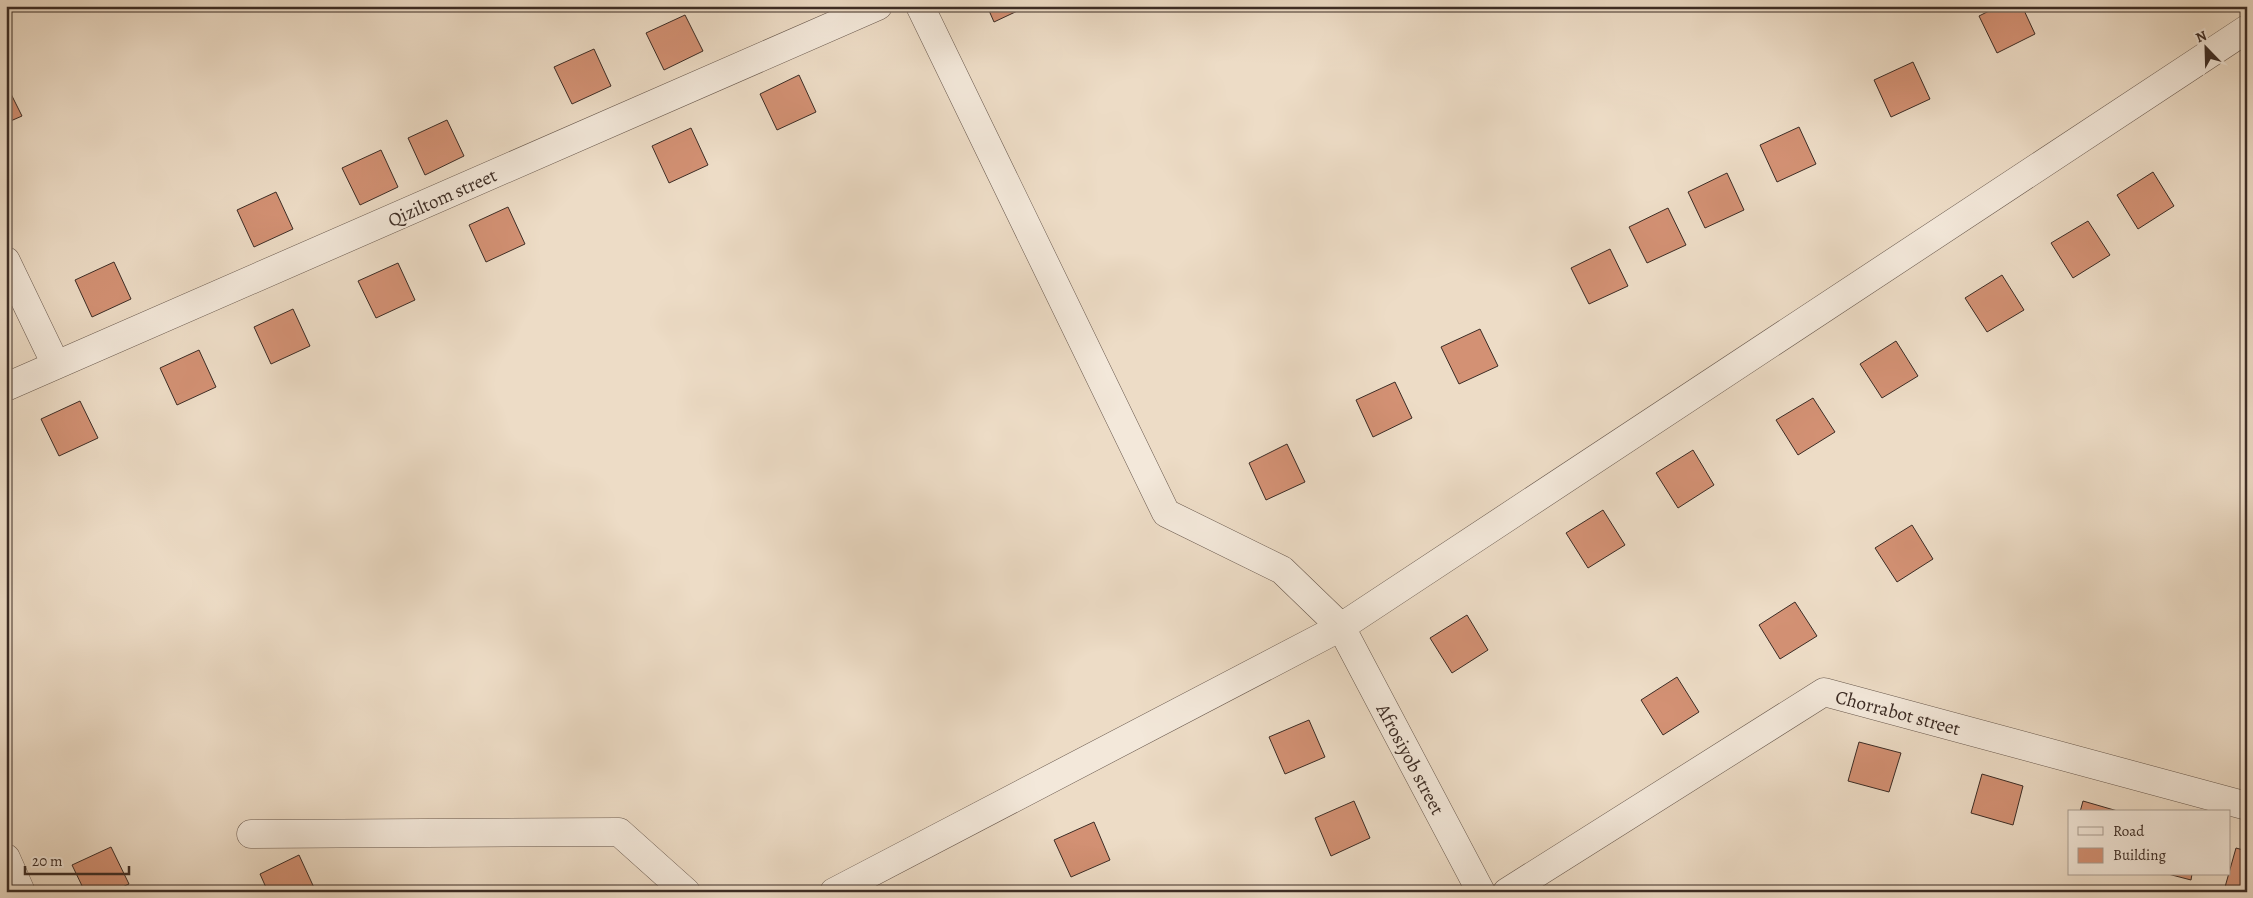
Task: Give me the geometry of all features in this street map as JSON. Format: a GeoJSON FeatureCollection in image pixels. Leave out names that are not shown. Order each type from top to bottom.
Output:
{"type":"FeatureCollection","features":[{"type":"Feature","properties":{"kind":"street","name":"Qiziltom street"},"geometry":{"type":"LineString","coordinates":[[6,387],[878,6]]}},
{"type":"Feature","properties":{"kind":"street","name":"Afrosiyob street"},"geometry":{"type":"LineString","coordinates":[[920,6],[1166,513],[1282,570],[1341,627],[1481,892]]}},
{"type":"Feature","properties":{"kind":"street"},"geometry":{"type":"LineString","coordinates":[[834,892],[1341,627],[2247,29]]}},
{"type":"Feature","properties":{"kind":"street"},"geometry":{"type":"LineString","coordinates":[[6,260],[56,365]]}},
{"type":"Feature","properties":{"kind":"street","name":"Chorrabot street"},"geometry":{"type":"LineString","coordinates":[[1506,892],[1824,692],[2247,806]]}},
{"type":"Feature","properties":{"kind":"street"},"geometry":{"type":"LineString","coordinates":[[251,834],[619,832],[686,892]]}},
{"type":"Feature","properties":{"kind":"street"},"geometry":{"type":"LineString","coordinates":[[6,858],[21,892]]}},
{"type":"Feature","properties":{"kind":"building"},"geometry":{"type":"Polygon","coordinates":[[[987,6],[1028,6],[994,22],[987,6]]]}},
{"type":"Feature","properties":{"kind":"building"},"geometry":{"type":"Polygon","coordinates":[[[1999,6],[2022,6],[2035,34],[1997,53],[1979,16],[1999,6]]]}},
{"type":"Feature","properties":{"kind":"building"},"geometry":{"type":"Polygon","coordinates":[[[685,15],[703,51],[664,70],[646,33],[685,15]]]}},
{"type":"Feature","properties":{"kind":"building"},"geometry":{"type":"Polygon","coordinates":[[[594,49],[611,86],[572,104],[554,67],[594,49]]]}},
{"type":"Feature","properties":{"kind":"building"},"geometry":{"type":"Polygon","coordinates":[[[1913,62],[1930,99],[1891,117],[1874,80],[1913,62]]]}},
{"type":"Feature","properties":{"kind":"building"},"geometry":{"type":"Polygon","coordinates":[[[799,75],[816,112],[777,130],[760,94],[799,75]]]}},
{"type":"Feature","properties":{"kind":"building"},"geometry":{"type":"Polygon","coordinates":[[[6,84],[22,116],[6,123],[6,84]]]}},
{"type":"Feature","properties":{"kind":"building"},"geometry":{"type":"Polygon","coordinates":[[[447,120],[464,156],[425,175],[408,138],[447,120]]]}},
{"type":"Feature","properties":{"kind":"building"},"geometry":{"type":"Polygon","coordinates":[[[1799,127],[1816,164],[1777,182],[1760,145],[1799,127]]]}},
{"type":"Feature","properties":{"kind":"building"},"geometry":{"type":"Polygon","coordinates":[[[691,128],[708,165],[669,183],[652,146],[691,128]]]}},
{"type":"Feature","properties":{"kind":"building"},"geometry":{"type":"Polygon","coordinates":[[[381,150],[398,187],[360,205],[342,168],[381,150]]]}},
{"type":"Feature","properties":{"kind":"building"},"geometry":{"type":"Polygon","coordinates":[[[2153,172],[2174,206],[2138,229],[2117,195],[2153,172]]]}},
{"type":"Feature","properties":{"kind":"building"},"geometry":{"type":"Polygon","coordinates":[[[1727,173],[1744,210],[1705,228],[1688,192],[1727,173]]]}},
{"type":"Feature","properties":{"kind":"building"},"geometry":{"type":"Polygon","coordinates":[[[276,192],[293,229],[254,247],[237,210],[276,192]]]}},
{"type":"Feature","properties":{"kind":"building"},"geometry":{"type":"Polygon","coordinates":[[[508,207],[525,244],[486,262],[469,225],[508,207]]]}},
{"type":"Feature","properties":{"kind":"building"},"geometry":{"type":"Polygon","coordinates":[[[1668,208],[1686,245],[1647,263],[1629,227],[1668,208]]]}},
{"type":"Feature","properties":{"kind":"building"},"geometry":{"type":"Polygon","coordinates":[[[2088,221],[2110,255],[2073,278],[2051,243],[2088,221]]]}},
{"type":"Feature","properties":{"kind":"building"},"geometry":{"type":"Polygon","coordinates":[[[1610,249],[1628,286],[1589,304],[1571,268],[1610,249]]]}},
{"type":"Feature","properties":{"kind":"building"},"geometry":{"type":"Polygon","coordinates":[[[114,262],[131,299],[92,317],[75,280],[114,262]]]}},
{"type":"Feature","properties":{"kind":"building"},"geometry":{"type":"Polygon","coordinates":[[[398,263],[415,300],[376,318],[358,281],[398,263]]]}},
{"type":"Feature","properties":{"kind":"building"},"geometry":{"type":"Polygon","coordinates":[[[2002,275],[2024,310],[1987,332],[1965,298],[2002,275]]]}},
{"type":"Feature","properties":{"kind":"building"},"geometry":{"type":"Polygon","coordinates":[[[293,309],[310,346],[271,364],[254,327],[293,309]]]}},
{"type":"Feature","properties":{"kind":"building"},"geometry":{"type":"Polygon","coordinates":[[[1480,329],[1498,366],[1459,384],[1441,347],[1480,329]]]}},
{"type":"Feature","properties":{"kind":"building"},"geometry":{"type":"Polygon","coordinates":[[[1896,341],[1918,376],[1882,398],[1860,364],[1896,341]]]}},
{"type":"Feature","properties":{"kind":"building"},"geometry":{"type":"Polygon","coordinates":[[[199,350],[216,387],[177,405],[160,368],[199,350]]]}},
{"type":"Feature","properties":{"kind":"building"},"geometry":{"type":"Polygon","coordinates":[[[1395,382],[1412,418],[1373,437],[1356,400],[1395,382]]]}},
{"type":"Feature","properties":{"kind":"building"},"geometry":{"type":"Polygon","coordinates":[[[1813,398],[1835,432],[1798,455],[1776,420],[1813,398]]]}},
{"type":"Feature","properties":{"kind":"building"},"geometry":{"type":"Polygon","coordinates":[[[80,401],[98,438],[59,456],[41,419],[80,401]]]}},
{"type":"Feature","properties":{"kind":"building"},"geometry":{"type":"Polygon","coordinates":[[[1287,444],[1305,482],[1266,500],[1249,463],[1287,444]]]}},
{"type":"Feature","properties":{"kind":"building"},"geometry":{"type":"Polygon","coordinates":[[[1693,450],[1714,485],[1678,508],[1656,473],[1693,450]]]}},
{"type":"Feature","properties":{"kind":"building"},"geometry":{"type":"Polygon","coordinates":[[[1603,510],[1625,545],[1588,568],[1566,533],[1603,510]]]}},
{"type":"Feature","properties":{"kind":"building"},"geometry":{"type":"Polygon","coordinates":[[[1912,525],[1933,559],[1897,582],[1875,548],[1912,525]]]}},
{"type":"Feature","properties":{"kind":"building"},"geometry":{"type":"Polygon","coordinates":[[[1795,602],[1817,636],[1780,659],[1759,625],[1795,602]]]}},
{"type":"Feature","properties":{"kind":"building"},"geometry":{"type":"Polygon","coordinates":[[[1467,615],[1488,650],[1452,673],[1430,638],[1467,615]]]}},
{"type":"Feature","properties":{"kind":"building"},"geometry":{"type":"Polygon","coordinates":[[[1677,677],[1699,712],[1663,735],[1641,700],[1677,677]]]}},
{"type":"Feature","properties":{"kind":"building"},"geometry":{"type":"Polygon","coordinates":[[[1309,720],[1325,757],[1285,774],[1269,737],[1309,720]]]}},
{"type":"Feature","properties":{"kind":"building"},"geometry":{"type":"Polygon","coordinates":[[[1859,742],[1901,753],[1889,792],[1848,781],[1859,742]]]}},
{"type":"Feature","properties":{"kind":"building"},"geometry":{"type":"Polygon","coordinates":[[[1982,774],[2023,786],[2013,825],[1971,813],[1982,774]]]}},
{"type":"Feature","properties":{"kind":"building"},"geometry":{"type":"Polygon","coordinates":[[[1354,801],[1370,838],[1331,856],[1315,818],[1354,801]]]}},
{"type":"Feature","properties":{"kind":"building"},"geometry":{"type":"Polygon","coordinates":[[[2083,801],[2114,810],[2081,810],[2083,801]]]}},
{"type":"Feature","properties":{"kind":"building"},"geometry":{"type":"Polygon","coordinates":[[[1094,822],[1110,860],[1071,877],[1054,840],[1094,822]]]}},
{"type":"Feature","properties":{"kind":"building"},"geometry":{"type":"Polygon","coordinates":[[[111,847],[129,884],[111,892],[85,892],[72,865],[111,847]]]}},
{"type":"Feature","properties":{"kind":"building"},"geometry":{"type":"Polygon","coordinates":[[[2236,848],[2247,851],[2247,892],[2225,887],[2228,876],[2230,876],[2236,848]]]}},
{"type":"Feature","properties":{"kind":"building"},"geometry":{"type":"Polygon","coordinates":[[[299,855],[316,892],[268,892],[260,874],[299,855]]]}},
{"type":"Feature","properties":{"kind":"building"},"geometry":{"type":"Polygon","coordinates":[[[2176,876],[2192,876],[2191,880],[2176,876]]]}}]}
